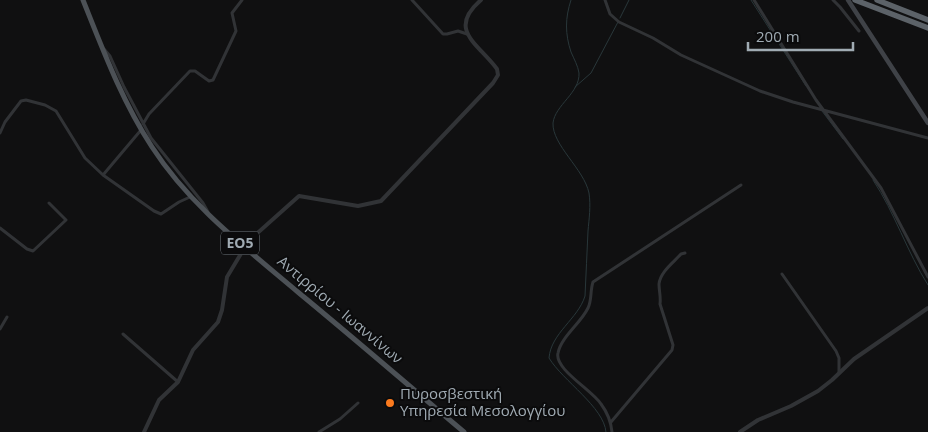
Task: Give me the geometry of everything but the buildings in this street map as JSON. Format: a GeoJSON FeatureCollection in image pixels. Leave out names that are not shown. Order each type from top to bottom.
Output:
{"type":"FeatureCollection","features":[{"type":"Feature","properties":{"kind":"highway"},"geometry":{"type":"LineString","coordinates":[[855,0],[928,28]]}},
{"type":"Feature","properties":{"kind":"highway"},"geometry":{"type":"LineString","coordinates":[[877,0],[928,20]]}},
{"type":"Feature","properties":{"kind":"main road","name":"Αντιρρίου - Ιωαννίνων"},"geometry":{"type":"LineString","coordinates":[[83,0],[120,90],[161,159],[190,197],[210,217],[464,432]]}},
{"type":"Feature","properties":{"kind":"main road"},"geometry":{"type":"LineString","coordinates":[[848,0],[928,123]]}},
{"type":"Feature","properties":{"kind":"street"},"geometry":{"type":"LineString","coordinates":[[103,175],[149,114],[190,71],[195,71],[208,80],[213,80],[236,31],[232,13],[242,0]]}},
{"type":"Feature","properties":{"kind":"street"},"geometry":{"type":"LineString","coordinates":[[144,432],[159,400],[178,382],[193,350],[220,318],[227,277],[253,236],[299,196],[358,206],[381,201],[498,75],[496,68],[466,34],[458,30],[443,34],[412,0]]}},
{"type":"Feature","properties":{"kind":"street"},"geometry":{"type":"LineString","coordinates":[[466,34],[466,18],[481,0]]}},
{"type":"Feature","properties":{"kind":"street"},"geometry":{"type":"LineString","coordinates":[[605,0],[610,14],[619,22],[653,38],[680,55],[770,95],[928,138]]}},
{"type":"Feature","properties":{"kind":"street"},"geometry":{"type":"LineString","coordinates":[[754,0],[800,76],[881,188],[928,278]]}},
{"type":"Feature","properties":{"kind":"street"},"geometry":{"type":"LineString","coordinates":[[833,0],[840,6],[859,31]]}},
{"type":"Feature","properties":{"kind":"street"},"geometry":{"type":"LineString","coordinates":[[0,133],[5,122],[21,101],[26,100],[48,106],[58,113],[85,158],[103,175],[154,211],[164,214],[179,202],[190,197]]}},
{"type":"Feature","properties":{"kind":"street"},"geometry":{"type":"LineString","coordinates":[[141,127],[203,203],[210,217]]}},
{"type":"Feature","properties":{"kind":"street"},"geometry":{"type":"LineString","coordinates":[[612,432],[611,422],[601,404],[564,369],[558,359],[558,353],[563,343],[588,309],[593,282],[741,186]]}},
{"type":"Feature","properties":{"kind":"street"},"geometry":{"type":"LineString","coordinates":[[0,228],[29,251],[33,252],[66,220],[48,203]]}},
{"type":"Feature","properties":{"kind":"street"},"geometry":{"type":"LineString","coordinates":[[611,422],[672,350],[673,345],[660,304],[659,281],[662,274],[685,253]]}},
{"type":"Feature","properties":{"kind":"street"},"geometry":{"type":"LineString","coordinates":[[782,274],[836,350],[839,373]]}},
{"type":"Feature","properties":{"kind":"street"},"geometry":{"type":"LineString","coordinates":[[740,432],[758,420],[804,399],[826,385],[854,360],[928,308]]}},
{"type":"Feature","properties":{"kind":"street"},"geometry":{"type":"LineString","coordinates":[[0,329],[7,317]]}},
{"type":"Feature","properties":{"kind":"street"},"geometry":{"type":"LineString","coordinates":[[123,334],[178,382]]}},
{"type":"Feature","properties":{"kind":"street"},"geometry":{"type":"LineString","coordinates":[[319,432],[340,419],[358,403]]}},
{"type":"Feature","properties":{"kind":"waterway"},"geometry":{"type":"LineString","coordinates":[[571,0],[567,32],[571,52],[579,73],[578,80],[576,87],[558,110],[553,123],[558,140],[581,175],[589,193],[590,208],[585,296],[577,312],[554,341],[549,358],[555,367],[598,413],[604,423],[606,432]]}},
{"type":"Feature","properties":{"kind":"waterway"},"geometry":{"type":"LineString","coordinates":[[620,18],[629,0]]}},
{"type":"Feature","properties":{"kind":"waterway"},"geometry":{"type":"LineString","coordinates":[[751,0],[806,86]]}},
{"type":"Feature","properties":{"kind":"waterway"},"geometry":{"type":"LineString","coordinates":[[575,87],[591,73],[618,22]]}},
{"type":"Feature","properties":{"kind":"waterway"},"geometry":{"type":"LineString","coordinates":[[822,111],[843,139]]}},
{"type":"Feature","properties":{"kind":"waterway"},"geometry":{"type":"LineString","coordinates":[[873,180],[928,285]]}},
{"type":"Feature","properties":{"kind":"place","name":"Πυροσβεστική Υπηρεσία Μεσολογγίου"},"geometry":{"type":"Point","coordinates":[390,403]}}]}
